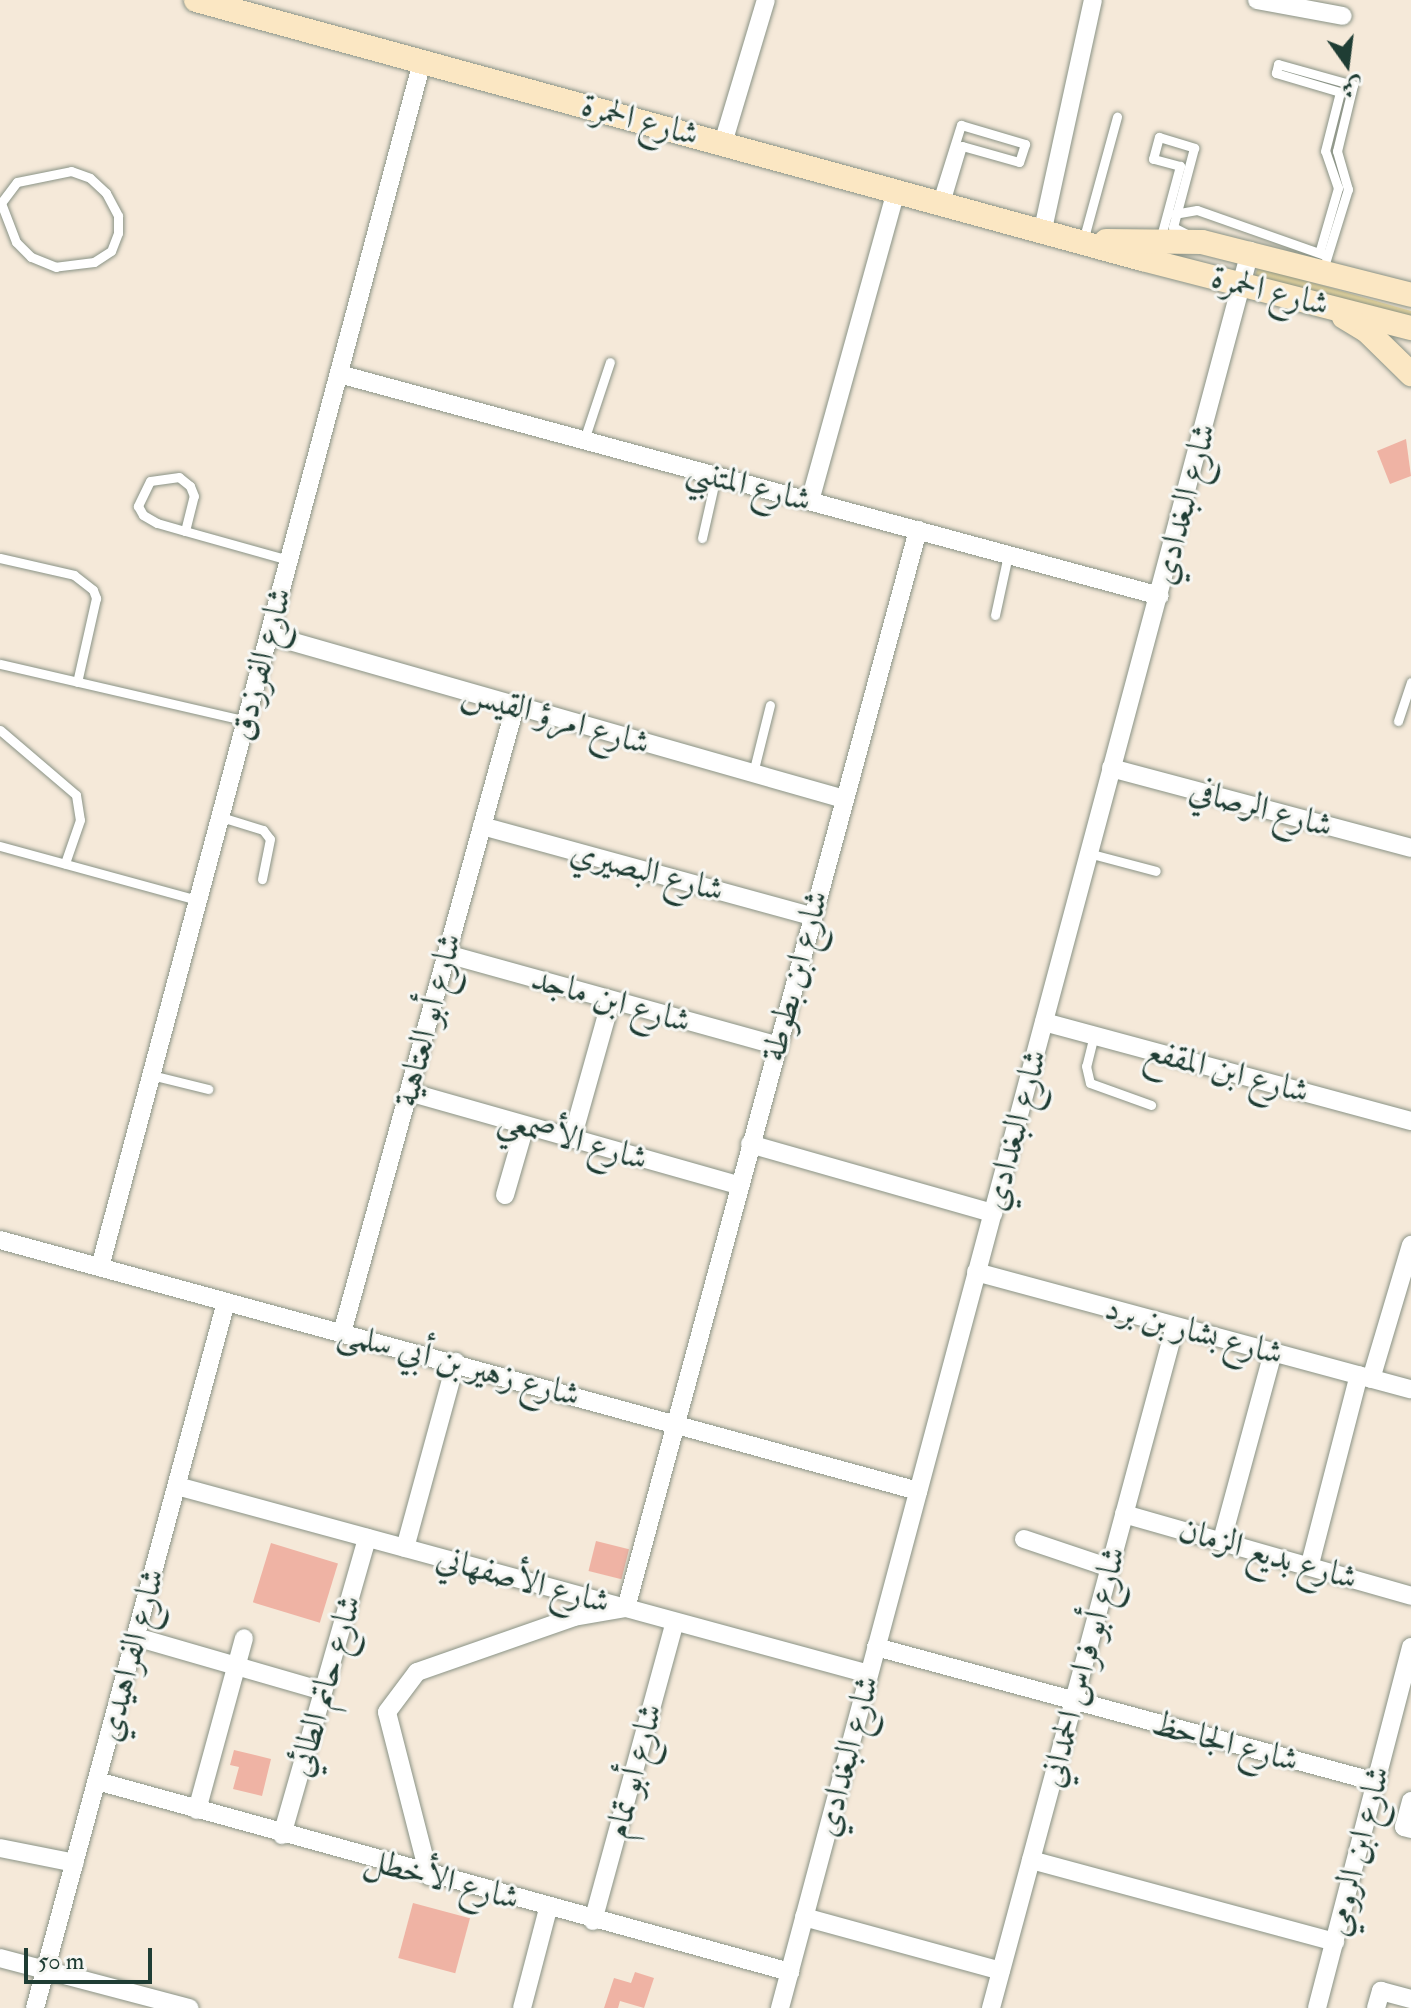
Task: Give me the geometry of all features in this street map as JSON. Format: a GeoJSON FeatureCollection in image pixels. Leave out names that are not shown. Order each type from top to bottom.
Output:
{"type":"FeatureCollection","features":[{"type":"Feature","properties":{"kind":"street","name":"شارع الحمرة"},"geometry":{"type":"LineString","coordinates":[[196,0],[243,7],[422,62],[1411,328]]}},
{"type":"Feature","properties":{"kind":"street"},"geometry":{"type":"LineString","coordinates":[[723,143],[766,0]]}},
{"type":"Feature","properties":{"kind":"street"},"geometry":{"type":"LineString","coordinates":[[1043,229],[1093,0]]}},
{"type":"Feature","properties":{"kind":"street"},"geometry":{"type":"LineString","coordinates":[[1257,0],[1343,16]]}},
{"type":"Feature","properties":{"kind":"street","name":"شارع الفرزدق"},"geometry":{"type":"LineString","coordinates":[[100,1267],[422,62]]}},
{"type":"Feature","properties":{"kind":"street"},"geometry":{"type":"LineString","coordinates":[[810,501],[896,190]]}},
{"type":"Feature","properties":{"kind":"street","name":"شارع الحمرة"},"geometry":{"type":"LineString","coordinates":[[1083,241],[1202,242],[1335,267],[1411,295]]}},
{"type":"Feature","properties":{"kind":"street","name":"شارع البغدادي"},"geometry":{"type":"LineString","coordinates":[[780,2008],[1250,251]]}},
{"type":"Feature","properties":{"kind":"street"},"geometry":{"type":"LineString","coordinates":[[1322,303],[1367,331],[1411,374]]}},
{"type":"Feature","properties":{"kind":"street","name":"شارع المتنبي"},"geometry":{"type":"LineString","coordinates":[[339,374],[1160,596]]}},
{"type":"Feature","properties":{"kind":"street","name":"شارع ابن بطوطة"},"geometry":{"type":"LineString","coordinates":[[626,1608],[673,1422],[918,530]]}},
{"type":"Feature","properties":{"kind":"street","name":"شارع امرؤ القيس"},"geometry":{"type":"LineString","coordinates":[[269,635],[844,799]]}},
{"type":"Feature","properties":{"kind":"street","name":"شارع أبو العتاهية"},"geometry":{"type":"LineString","coordinates":[[342,1333],[515,707]]}},
{"type":"Feature","properties":{"kind":"street","name":"شارع الرصافي"},"geometry":{"type":"LineString","coordinates":[[1111,768],[1411,848]]}},
{"type":"Feature","properties":{"kind":"street","name":"شارع البصيري"},"geometry":{"type":"LineString","coordinates":[[482,826],[812,916]]}},
{"type":"Feature","properties":{"kind":"street","name":"شارع ابن ماجد"},"geometry":{"type":"LineString","coordinates":[[447,954],[776,1045]]}},
{"type":"Feature","properties":{"kind":"street"},"geometry":{"type":"LineString","coordinates":[[572,1139],[611,1000]]}},
{"type":"Feature","properties":{"kind":"street","name":"شارع ابن المقفع"},"geometry":{"type":"LineString","coordinates":[[1044,1022],[1411,1121]]}},
{"type":"Feature","properties":{"kind":"street","name":"شارع الأصمعي"},"geometry":{"type":"LineString","coordinates":[[409,1092],[738,1185]]}},
{"type":"Feature","properties":{"kind":"street"},"geometry":{"type":"LineString","coordinates":[[505,1195],[525,1126]]}},
{"type":"Feature","properties":{"kind":"street"},"geometry":{"type":"LineString","coordinates":[[750,1144],[993,1213]]}},
{"type":"Feature","properties":{"kind":"street","name":"شارع زهير بن أبي سلمى"},"geometry":{"type":"LineString","coordinates":[[0,1240],[456,1362],[918,1491]]}},
{"type":"Feature","properties":{"kind":"street"},"geometry":{"type":"LineString","coordinates":[[1310,1564],[1365,1377],[1411,1245]]}},
{"type":"Feature","properties":{"kind":"street","name":"شارع بشار بن برد"},"geometry":{"type":"LineString","coordinates":[[976,1272],[1411,1389]]}},
{"type":"Feature","properties":{"kind":"street","name":"شارع الفراهيدي"},"geometry":{"type":"LineString","coordinates":[[35,2008],[226,1302]]}},
{"type":"Feature","properties":{"kind":"street","name":"شارع أبو فراس الحمداني"},"geometry":{"type":"LineString","coordinates":[[991,2008],[1175,1326]]}},
{"type":"Feature","properties":{"kind":"street"},"geometry":{"type":"LineString","coordinates":[[1222,1540],[1273,1352]]}},
{"type":"Feature","properties":{"kind":"street"},"geometry":{"type":"LineString","coordinates":[[405,1548],[456,1362]]}},
{"type":"Feature","properties":{"kind":"street","name":"شارع الأصفهاني"},"geometry":{"type":"LineString","coordinates":[[177,1486],[869,1674]]}},
{"type":"Feature","properties":{"kind":"street","name":"شارع بديع الزمان"},"geometry":{"type":"LineString","coordinates":[[1124,1514],[1310,1564],[1411,1596]]}},
{"type":"Feature","properties":{"kind":"street","name":"شارع حاتم الطائي"},"geometry":{"type":"LineString","coordinates":[[282,1835],[367,1538]]}},
{"type":"Feature","properties":{"kind":"street"},"geometry":{"type":"LineString","coordinates":[[1024,1539],[1110,1568]]}},
{"type":"Feature","properties":{"kind":"street"},"geometry":{"type":"LineString","coordinates":[[429,1876],[387,1712],[402,1690],[417,1672],[574,1617],[626,1608]]}},
{"type":"Feature","properties":{"kind":"street","name":"شارع أبو تمام"},"geometry":{"type":"LineString","coordinates":[[593,1921],[675,1622]]}},
{"type":"Feature","properties":{"kind":"street"},"geometry":{"type":"LineString","coordinates":[[136,1637],[323,1691]]}},
{"type":"Feature","properties":{"kind":"street"},"geometry":{"type":"LineString","coordinates":[[197,1810],[244,1638]]}},
{"type":"Feature","properties":{"kind":"street","name":"شارع الجاحظ"},"geometry":{"type":"LineString","coordinates":[[876,1647],[1376,1782]]}},
{"type":"Feature","properties":{"kind":"street","name":"شارع ابن الرومي"},"geometry":{"type":"LineString","coordinates":[[1317,2008],[1408,1671],[1411,1647]]}},
{"type":"Feature","properties":{"kind":"street","name":"شارع الأخطل"},"geometry":{"type":"LineString","coordinates":[[97,1781],[548,1909],[790,1972]]}},
{"type":"Feature","properties":{"kind":"street"},"geometry":{"type":"LineString","coordinates":[[1411,1801],[1404,1827],[1411,1829]]}},
{"type":"Feature","properties":{"kind":"street"},"geometry":{"type":"LineString","coordinates":[[0,1848],[75,1863]]}},
{"type":"Feature","properties":{"kind":"street"},"geometry":{"type":"LineString","coordinates":[[1031,1860],[1335,1942]]}},
{"type":"Feature","properties":{"kind":"street"},"geometry":{"type":"LineString","coordinates":[[522,2008],[548,1909]]}},
{"type":"Feature","properties":{"kind":"street"},"geometry":{"type":"LineString","coordinates":[[804,1917],[1001,1971]]}},
{"type":"Feature","properties":{"kind":"street"},"geometry":{"type":"LineString","coordinates":[[0,1958],[189,2008]]}},
{"type":"Feature","properties":{"kind":"street"},"geometry":{"type":"LineString","coordinates":[[1376,2008],[1381,1991],[1411,1999]]}},
{"type":"Feature","properties":{"kind":"lane"},"geometry":{"type":"LineString","coordinates":[[1320,250],[1338,188],[1325,151],[1340,92],[1276,73],[1278,64],[1353,85],[1337,151],[1348,189],[1335,267]]}},
{"type":"Feature","properties":{"kind":"lane"},"geometry":{"type":"LineString","coordinates":[[1083,241],[1117,117]]}},
{"type":"Feature","properties":{"kind":"lane"},"geometry":{"type":"LineString","coordinates":[[961,125],[1025,144],[1019,162],[962,146],[941,202],[961,125]]}},
{"type":"Feature","properties":{"kind":"lane"},"geometry":{"type":"LineString","coordinates":[[1160,240],[1172,215],[1194,148],[1159,137],[1153,159],[1180,166],[1172,215],[1173,227],[1202,242]]}},
{"type":"Feature","properties":{"kind":"lane"},"geometry":{"type":"LineString","coordinates":[[71,171],[90,178],[106,193],[118,216],[118,233],[111,251],[94,262],[56,267],[31,257],[16,242],[0,203],[17,182],[71,171]]}},
{"type":"Feature","properties":{"kind":"lane"},"geometry":{"type":"LineString","coordinates":[[1172,215],[1197,210],[1320,250],[1335,267]]}},
{"type":"Feature","properties":{"kind":"lane"},"geometry":{"type":"LineString","coordinates":[[584,440],[610,362]]}},
{"type":"Feature","properties":{"kind":"lane"},"geometry":{"type":"LineString","coordinates":[[702,538],[716,476]]}},
{"type":"Feature","properties":{"kind":"lane"},"geometry":{"type":"LineString","coordinates":[[185,531],[194,496],[190,486],[179,477],[150,481],[138,506],[143,515],[185,531],[289,560]]}},
{"type":"Feature","properties":{"kind":"lane"},"geometry":{"type":"LineString","coordinates":[[995,615],[1008,555]]}},
{"type":"Feature","properties":{"kind":"lane"},"geometry":{"type":"LineString","coordinates":[[0,558],[74,575],[93,590],[96,598],[77,682]]}},
{"type":"Feature","properties":{"kind":"lane"},"geometry":{"type":"LineString","coordinates":[[0,664],[246,721]]}},
{"type":"Feature","properties":{"kind":"lane"},"geometry":{"type":"LineString","coordinates":[[1398,721],[1411,682]]}},
{"type":"Feature","properties":{"kind":"lane"},"geometry":{"type":"LineString","coordinates":[[753,773],[770,705]]}},
{"type":"Feature","properties":{"kind":"lane"},"geometry":{"type":"LineString","coordinates":[[0,730],[76,795],[80,820],[65,863]]}},
{"type":"Feature","properties":{"kind":"lane"},"geometry":{"type":"LineString","coordinates":[[220,816],[263,830],[270,839],[262,879]]}},
{"type":"Feature","properties":{"kind":"lane"},"geometry":{"type":"LineString","coordinates":[[0,846],[198,900]]}},
{"type":"Feature","properties":{"kind":"lane"},"geometry":{"type":"LineString","coordinates":[[1088,853],[1156,871]]}},
{"type":"Feature","properties":{"kind":"lane"},"geometry":{"type":"LineString","coordinates":[[1094,1035],[1086,1066],[1090,1083],[1151,1105]]}},
{"type":"Feature","properties":{"kind":"lane"},"geometry":{"type":"LineString","coordinates":[[151,1075],[208,1089]]}},
{"type":"Feature","properties":{"kind":"sand"},"geometry":{"type":"Polygon","coordinates":[[[1258,267],[1411,311],[1411,322],[1254,279],[1258,267]]]}},
{"type":"Feature","properties":{"kind":"building"},"geometry":{"type":"Polygon","coordinates":[[[1406,439],[1411,476],[1390,484],[1377,451],[1406,439]]]}},
{"type":"Feature","properties":{"kind":"building"},"geometry":{"type":"Polygon","coordinates":[[[596,1541],[629,1549],[621,1579],[589,1571],[596,1541]]]}},
{"type":"Feature","properties":{"kind":"building"},"geometry":{"type":"Polygon","coordinates":[[[271,1543],[338,1563],[320,1623],[253,1602],[271,1543]]]}},
{"type":"Feature","properties":{"kind":"building"},"geometry":{"type":"Polygon","coordinates":[[[234,1750],[271,1759],[262,1796],[233,1789],[239,1767],[230,1765],[234,1750]]]}},
{"type":"Feature","properties":{"kind":"building"},"geometry":{"type":"Polygon","coordinates":[[[413,1903],[470,1918],[455,1973],[398,1958],[413,1903]]]}},
{"type":"Feature","properties":{"kind":"building"},"geometry":{"type":"Polygon","coordinates":[[[635,1972],[654,1978],[644,2008],[620,2001],[618,2008],[604,2008],[614,1978],[631,1983],[635,1972]]]}}]}
